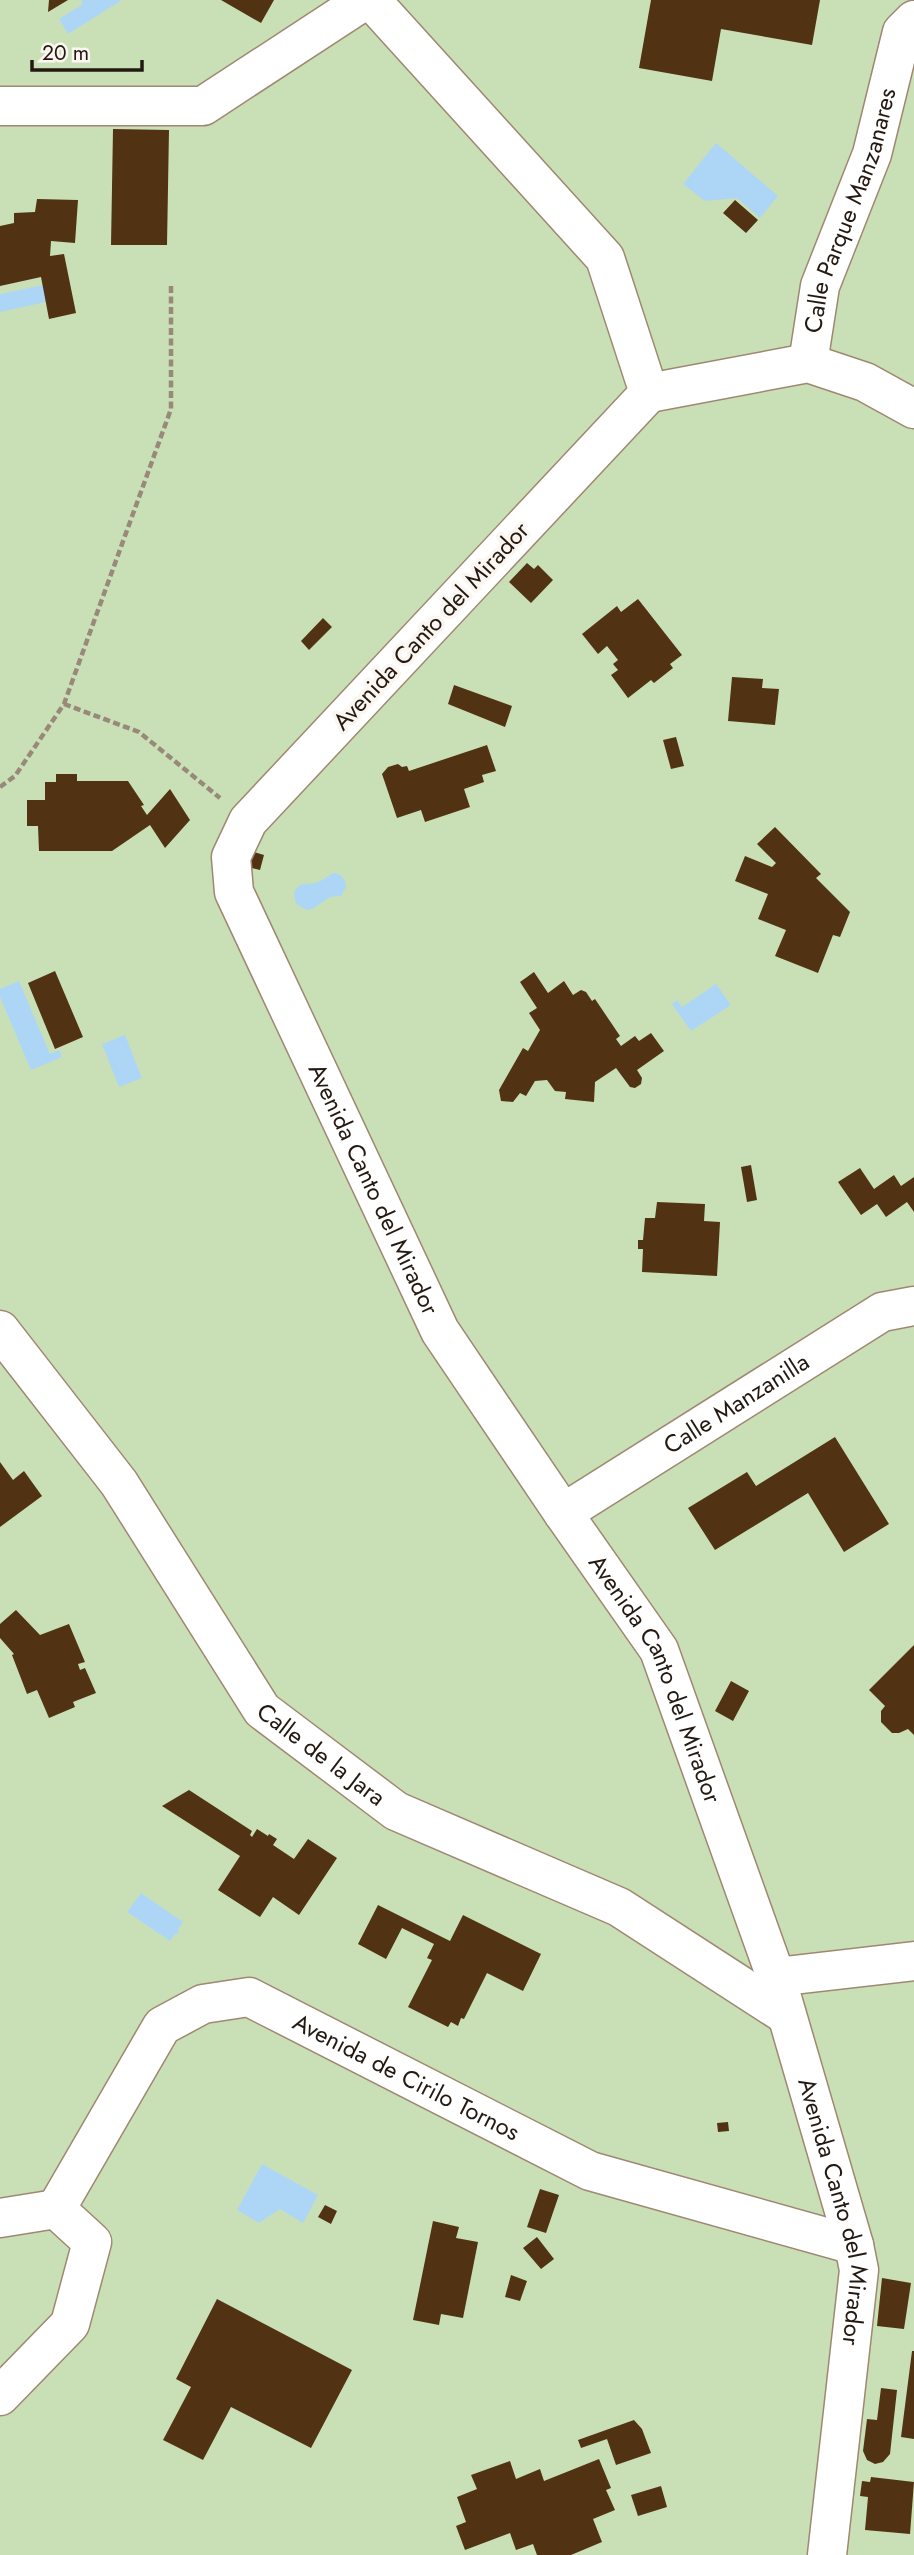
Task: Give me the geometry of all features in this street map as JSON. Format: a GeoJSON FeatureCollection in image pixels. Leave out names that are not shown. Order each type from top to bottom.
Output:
{"type":"FeatureCollection","features":[{"type":"Feature","properties":{"kind":"street"},"geometry":{"type":"LineString","coordinates":[[0,106],[203,106],[365,0]]}},
{"type":"Feature","properties":{"kind":"street"},"geometry":{"type":"LineString","coordinates":[[371,0],[605,258],[649,393],[808,363],[864,382],[914,409]]}},
{"type":"Feature","properties":{"kind":"street","name":"Calle Parque Manzanares"},"geometry":{"type":"LineString","coordinates":[[808,363],[820,286],[872,154],[902,32],[914,20]]}},
{"type":"Feature","properties":{"kind":"street","name":"Avenida Canto del Mirador"},"geometry":{"type":"LineString","coordinates":[[649,393],[248,821],[231,857],[234,892],[440,1331],[659,1650],[776,1977],[859,2270],[827,2555]]}},
{"type":"Feature","properties":{"kind":"street","name":"Calle Manzanilla"},"geometry":{"type":"LineString","coordinates":[[563,1513],[882,1312],[914,1306]]}},
{"type":"Feature","properties":{"kind":"street","name":"Calle de la Jara"},"geometry":{"type":"LineString","coordinates":[[0,1329],[119,1483],[262,1710],[396,1811],[620,1907],[786,2015]]}},
{"type":"Feature","properties":{"kind":"street"},"geometry":{"type":"LineString","coordinates":[[776,1977],[914,1961]]}},
{"type":"Feature","properties":{"kind":"street","name":"Avenida de Cirilo Tornos"},"geometry":{"type":"LineString","coordinates":[[56,2209],[162,2026],[203,2004],[249,1997],[590,2171],[854,2245]]}},
{"type":"Feature","properties":{"kind":"street"},"geometry":{"type":"LineString","coordinates":[[0,2218],[56,2209],[92,2242],[70,2324],[0,2396]]}},
{"type":"Feature","properties":{"kind":"path"},"geometry":{"type":"LineString","coordinates":[[0,787],[15,776],[64,704],[172,409],[171,284]]}},
{"type":"Feature","properties":{"kind":"path"},"geometry":{"type":"LineString","coordinates":[[64,704],[139,732],[248,821]]}},
{"type":"Feature","properties":{"kind":"green space"},"geometry":{"type":"Polygon","coordinates":[[[0,0],[914,0],[914,2555],[0,2555],[0,0]]]}},
{"type":"Feature","properties":{"kind":"water"},"geometry":{"type":"Polygon","coordinates":[[[81,0],[122,0],[68,34],[59,19],[83,4],[81,0]]]}},
{"type":"Feature","properties":{"kind":"water"},"geometry":{"type":"Polygon","coordinates":[[[716,143],[778,196],[760,218],[737,198],[705,201],[683,184],[716,143]]]}},
{"type":"Feature","properties":{"kind":"water"},"geometry":{"type":"Polygon","coordinates":[[[43,285],[46,302],[0,312],[0,294],[43,285]]]}},
{"type":"Feature","properties":{"kind":"water"},"geometry":{"type":"Polygon","coordinates":[[[333,873],[341,875],[345,881],[346,887],[341,896],[330,897],[307,910],[296,904],[294,893],[299,886],[318,882],[333,873]]]}},
{"type":"Feature","properties":{"kind":"water"},"geometry":{"type":"Polygon","coordinates":[[[19,981],[50,1054],[59,1050],[62,1057],[31,1070],[0,997],[0,989],[19,981]]]}},
{"type":"Feature","properties":{"kind":"water"},"geometry":{"type":"Polygon","coordinates":[[[716,984],[731,1005],[691,1031],[672,1004],[677,1000],[682,1007],[716,984]]]}},
{"type":"Feature","properties":{"kind":"water"},"geometry":{"type":"Polygon","coordinates":[[[125,1035],[142,1078],[119,1087],[102,1044],[125,1035]]]}},
{"type":"Feature","properties":{"kind":"water"},"geometry":{"type":"Polygon","coordinates":[[[141,1893],[183,1922],[178,1929],[179,1933],[170,1941],[127,1912],[141,1893]]]}},
{"type":"Feature","properties":{"kind":"water"},"geometry":{"type":"Polygon","coordinates":[[[262,2164],[318,2195],[303,2223],[280,2209],[259,2223],[237,2210],[262,2164]]]}},
{"type":"Feature","properties":{"kind":"building"},"geometry":{"type":"Polygon","coordinates":[[[49,0],[68,0],[48,12],[49,0]]]}},
{"type":"Feature","properties":{"kind":"building"},"geometry":{"type":"Polygon","coordinates":[[[221,0],[274,0],[261,23],[221,0]]]}},
{"type":"Feature","properties":{"kind":"building"},"geometry":{"type":"Polygon","coordinates":[[[651,0],[820,0],[812,45],[721,29],[712,81],[639,68],[651,0]]]}},
{"type":"Feature","properties":{"kind":"building"},"geometry":{"type":"Polygon","coordinates":[[[113,129],[169,130],[167,245],[111,245],[113,129]]]}},
{"type":"Feature","properties":{"kind":"building"},"geometry":{"type":"Polygon","coordinates":[[[37,199],[78,200],[75,243],[51,241],[50,256],[64,254],[76,313],[49,319],[41,277],[0,286],[0,226],[14,223],[14,213],[35,212],[37,199]]]}},
{"type":"Feature","properties":{"kind":"building"},"geometry":{"type":"Polygon","coordinates":[[[735,200],[758,220],[746,233],[723,213],[735,200]]]}},
{"type":"Feature","properties":{"kind":"building"},"geometry":{"type":"Polygon","coordinates":[[[527,563],[534,569],[538,565],[553,580],[531,603],[509,582],[527,563]]]}},
{"type":"Feature","properties":{"kind":"building"},"geometry":{"type":"Polygon","coordinates":[[[638,599],[682,655],[670,664],[673,668],[654,683],[651,680],[628,698],[611,675],[618,670],[613,664],[618,660],[607,646],[598,654],[582,634],[617,606],[621,612],[638,599]]]}},
{"type":"Feature","properties":{"kind":"building"},"geometry":{"type":"Polygon","coordinates":[[[323,618],[332,627],[309,650],[301,641],[323,618]]]}},
{"type":"Feature","properties":{"kind":"building"},"geometry":{"type":"Polygon","coordinates":[[[732,677],[763,679],[762,688],[779,689],[775,725],[728,721],[732,677]]]}},
{"type":"Feature","properties":{"kind":"building"},"geometry":{"type":"Polygon","coordinates":[[[454,685],[512,706],[505,727],[448,704],[454,685]]]}},
{"type":"Feature","properties":{"kind":"building"},"geometry":{"type":"Polygon","coordinates":[[[676,737],[684,766],[671,769],[663,740],[676,737]]]}},
{"type":"Feature","properties":{"kind":"building"},"geometry":{"type":"Polygon","coordinates":[[[487,745],[496,771],[482,775],[484,782],[464,789],[470,807],[425,822],[421,810],[397,818],[382,774],[388,767],[398,764],[407,766],[409,771],[487,745]]]}},
{"type":"Feature","properties":{"kind":"building"},"geometry":{"type":"Polygon","coordinates":[[[56,774],[77,774],[77,781],[128,781],[144,805],[141,806],[147,815],[170,789],[190,820],[165,848],[150,825],[112,851],[39,851],[38,826],[27,826],[27,800],[45,800],[45,782],[56,782],[56,774]]]}},
{"type":"Feature","properties":{"kind":"building"},"geometry":{"type":"Polygon","coordinates":[[[775,827],[821,874],[816,878],[850,912],[840,937],[833,935],[818,973],[775,956],[786,930],[758,919],[768,894],[735,881],[745,856],[772,867],[776,863],[757,844],[775,827]]]}},
{"type":"Feature","properties":{"kind":"building"},"geometry":{"type":"Polygon","coordinates":[[[251,851],[264,855],[260,870],[247,867],[251,851]]]}},
{"type":"Feature","properties":{"kind":"building"},"geometry":{"type":"Polygon","coordinates":[[[55,971],[83,1037],[55,1049],[28,983],[55,971]]]}},
{"type":"Feature","properties":{"kind":"building"},"geometry":{"type":"Polygon","coordinates":[[[534,972],[548,993],[564,981],[573,995],[581,990],[586,992],[592,1001],[595,999],[620,1036],[616,1039],[621,1046],[635,1036],[639,1041],[651,1033],[664,1051],[637,1070],[642,1078],[641,1084],[635,1088],[630,1087],[616,1068],[595,1082],[594,1102],[565,1099],[566,1092],[555,1091],[547,1080],[535,1081],[526,1096],[520,1093],[513,1102],[501,1101],[499,1090],[523,1048],[528,1051],[540,1030],[529,1013],[537,1008],[520,982],[534,972]]]}},
{"type":"Feature","properties":{"kind":"building"},"geometry":{"type":"Polygon","coordinates":[[[751,1165],[757,1200],[747,1202],[741,1167],[751,1165]]]}},
{"type":"Feature","properties":{"kind":"building"},"geometry":{"type":"Polygon","coordinates":[[[860,1168],[874,1189],[894,1175],[901,1186],[914,1177],[914,1212],[907,1202],[886,1217],[877,1204],[861,1215],[838,1182],[860,1168]]]}},
{"type":"Feature","properties":{"kind":"building"},"geometry":{"type":"Polygon","coordinates":[[[657,1202],[705,1204],[704,1221],[720,1222],[717,1276],[642,1272],[643,1249],[638,1249],[638,1240],[643,1240],[645,1218],[655,1218],[657,1202]]]}},
{"type":"Feature","properties":{"kind":"building"},"geometry":{"type":"Polygon","coordinates":[[[835,1437],[889,1524],[844,1552],[808,1493],[715,1550],[688,1508],[747,1472],[756,1486],[835,1437]]]}},
{"type":"Feature","properties":{"kind":"building"},"geometry":{"type":"Polygon","coordinates":[[[0,1462],[13,1480],[24,1471],[42,1496],[0,1527],[0,1462]]]}},
{"type":"Feature","properties":{"kind":"building"},"geometry":{"type":"Polygon","coordinates":[[[16,1610],[40,1635],[69,1624],[85,1662],[78,1664],[80,1670],[85,1668],[96,1693],[73,1702],[75,1707],[49,1718],[37,1690],[27,1694],[12,1655],[14,1654],[0,1638],[0,1624],[16,1610]]]}},
{"type":"Feature","properties":{"kind":"building"},"geometry":{"type":"Polygon","coordinates":[[[914,1645],[914,1735],[908,1729],[892,1733],[881,1722],[881,1711],[885,1706],[869,1690],[914,1645]]]}},
{"type":"Feature","properties":{"kind":"building"},"geometry":{"type":"Polygon","coordinates":[[[731,1681],[749,1691],[733,1721],[715,1711],[731,1681]]]}},
{"type":"Feature","properties":{"kind":"building"},"geometry":{"type":"Polygon","coordinates":[[[189,1790],[252,1831],[252,1837],[257,1829],[277,1839],[273,1845],[294,1859],[308,1839],[337,1858],[299,1915],[273,1897],[260,1917],[218,1890],[240,1856],[162,1806],[189,1790]]]}},
{"type":"Feature","properties":{"kind":"building"},"geometry":{"type":"Polygon","coordinates":[[[378,1905],[450,1941],[463,1915],[541,1954],[523,1991],[487,1973],[464,2019],[461,2018],[458,2026],[451,2022],[448,2027],[408,2007],[432,1960],[427,1958],[434,1944],[402,1928],[386,1959],[358,1944],[378,1905]]]}},
{"type":"Feature","properties":{"kind":"building"},"geometry":{"type":"Polygon","coordinates":[[[728,2122],[729,2131],[718,2132],[717,2123],[728,2122]]]}},
{"type":"Feature","properties":{"kind":"building"},"geometry":{"type":"Polygon","coordinates":[[[540,2189],[559,2195],[546,2233],[527,2227],[540,2189]]]}},
{"type":"Feature","properties":{"kind":"building"},"geometry":{"type":"Polygon","coordinates":[[[325,2205],[337,2211],[331,2224],[318,2217],[325,2205]]]}},
{"type":"Feature","properties":{"kind":"building"},"geometry":{"type":"Polygon","coordinates":[[[433,2221],[459,2227],[456,2238],[478,2242],[463,2318],[441,2314],[439,2325],[413,2320],[433,2221]]]}},
{"type":"Feature","properties":{"kind":"building"},"geometry":{"type":"Polygon","coordinates":[[[537,2237],[554,2259],[541,2269],[523,2248],[537,2237]]]}},
{"type":"Feature","properties":{"kind":"building"},"geometry":{"type":"Polygon","coordinates":[[[511,2275],[527,2281],[520,2301],[505,2297],[511,2275]]]}},
{"type":"Feature","properties":{"kind":"building"},"geometry":{"type":"Polygon","coordinates":[[[882,2278],[911,2283],[904,2329],[877,2326],[882,2278]]]}},
{"type":"Feature","properties":{"kind":"building"},"geometry":{"type":"Polygon","coordinates":[[[217,2299],[352,2370],[311,2448],[231,2407],[203,2460],[163,2440],[191,2387],[176,2379],[217,2299]]]}},
{"type":"Feature","properties":{"kind":"building"},"geometry":{"type":"Polygon","coordinates":[[[914,2351],[914,2439],[901,2437],[914,2351]]]}},
{"type":"Feature","properties":{"kind":"building"},"geometry":{"type":"Polygon","coordinates":[[[881,2388],[897,2390],[890,2454],[883,2462],[875,2464],[867,2460],[863,2451],[867,2419],[877,2420],[881,2388]]]}},
{"type":"Feature","properties":{"kind":"building"},"geometry":{"type":"Polygon","coordinates":[[[634,2420],[642,2429],[651,2453],[616,2465],[607,2439],[581,2448],[578,2440],[634,2420]]]}},
{"type":"Feature","properties":{"kind":"building"},"geometry":{"type":"Polygon","coordinates":[[[599,2459],[611,2488],[606,2490],[615,2510],[593,2519],[602,2542],[571,2555],[537,2555],[533,2544],[516,2550],[510,2533],[465,2550],[456,2526],[466,2522],[457,2497],[477,2489],[471,2475],[510,2461],[516,2479],[540,2469],[544,2481],[599,2459]]]}},
{"type":"Feature","properties":{"kind":"building"},"geometry":{"type":"Polygon","coordinates":[[[871,2477],[914,2482],[910,2534],[865,2530],[868,2497],[860,2496],[862,2481],[870,2482],[871,2477]]]}},
{"type":"Feature","properties":{"kind":"building"},"geometry":{"type":"Polygon","coordinates":[[[661,2486],[667,2507],[638,2516],[631,2495],[661,2486]]]}}]}
